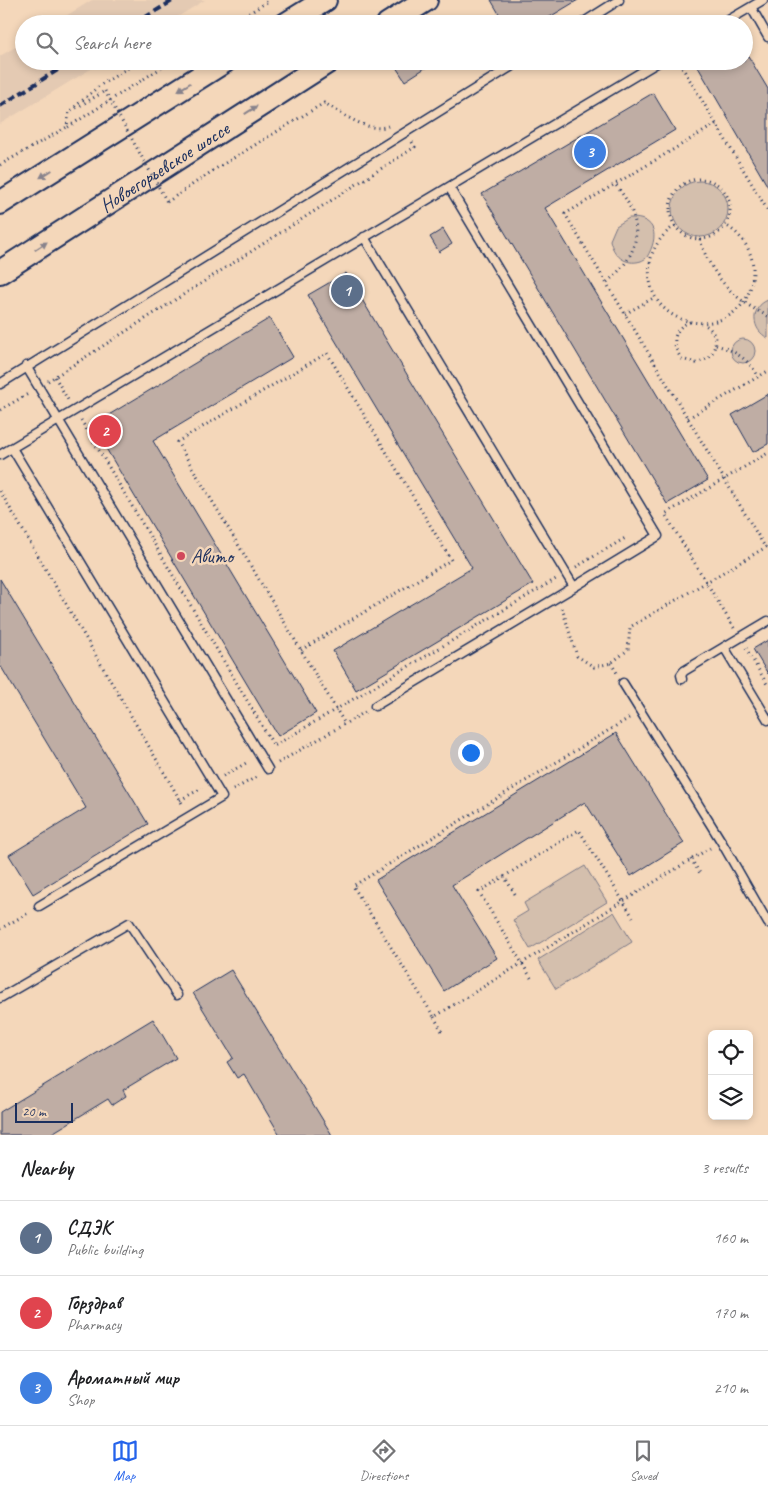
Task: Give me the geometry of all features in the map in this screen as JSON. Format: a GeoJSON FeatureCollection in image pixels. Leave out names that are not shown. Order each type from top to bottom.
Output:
{"type":"FeatureCollection","features":[{"type":"Feature","properties":{"kind":"main road"},"geometry":{"type":"LineString","coordinates":[[301,15],[325,0]]}},
{"type":"Feature","properties":{"kind":"main road"},"geometry":{"type":"LineString","coordinates":[[402,15],[426,0]]}},
{"type":"Feature","properties":{"kind":"main road"},"geometry":{"type":"LineString","coordinates":[[0,203],[211,70]]}},
{"type":"Feature","properties":{"kind":"main road","name":"Новоегорьевское шоссе"},"geometry":{"type":"LineString","coordinates":[[0,272],[315,70]]}},
{"type":"Feature","properties":{"kind":"lane"},"geometry":{"type":"LineString","coordinates":[[595,15],[619,0]]}},
{"type":"Feature","properties":{"kind":"lane"},"geometry":{"type":"LineString","coordinates":[[737,15],[763,0]]}},
{"type":"Feature","properties":{"kind":"lane"},"geometry":{"type":"LineString","coordinates":[[750,7],[768,37]]}},
{"type":"Feature","properties":{"kind":"lane"},"geometry":{"type":"LineString","coordinates":[[0,384],[26,366],[505,70]]}},
{"type":"Feature","properties":{"kind":"lane"},"geometry":{"type":"LineString","coordinates":[[0,455],[645,70]]}},
{"type":"Feature","properties":{"kind":"lane"},"geometry":{"type":"LineString","coordinates":[[375,706],[658,536],[448,187]]}},
{"type":"Feature","properties":{"kind":"lane"},"geometry":{"type":"LineString","coordinates":[[364,237],[574,587]]}},
{"type":"Feature","properties":{"kind":"lane"},"geometry":{"type":"LineString","coordinates":[[26,366],[268,770]]}},
{"type":"Feature","properties":{"kind":"lane"},"geometry":{"type":"LineString","coordinates":[[12,448],[222,797],[39,906]]}},
{"type":"Feature","properties":{"kind":"lane"},"geometry":{"type":"LineString","coordinates":[[682,679],[681,674],[684,671],[768,621]]}},
{"type":"Feature","properties":{"kind":"lane"},"geometry":{"type":"LineString","coordinates":[[724,647],[768,720]]}},
{"type":"Feature","properties":{"kind":"lane"},"geometry":{"type":"LineString","coordinates":[[623,683],[721,841],[768,923]]}},
{"type":"Feature","properties":{"kind":"lane"},"geometry":{"type":"LineString","coordinates":[[0,998],[129,923],[176,995]]}},
{"type":"Feature","properties":{"kind":"path"},"geometry":{"type":"LineString","coordinates":[[246,15],[270,0]]}},
{"type":"Feature","properties":{"kind":"path"},"geometry":{"type":"LineString","coordinates":[[67,127],[69,112],[98,86],[124,70]]}},
{"type":"Feature","properties":{"kind":"path"},"geometry":{"type":"LineString","coordinates":[[0,165],[67,127],[158,70]]}},
{"type":"Feature","properties":{"kind":"path"},"geometry":{"type":"LineString","coordinates":[[684,70],[768,211]]}},
{"type":"Feature","properties":{"kind":"path"},"geometry":{"type":"LineString","coordinates":[[69,112],[105,91],[167,202],[217,168],[324,103],[366,125],[380,129],[389,125]]}},
{"type":"Feature","properties":{"kind":"path"},"geometry":{"type":"LineString","coordinates":[[550,582],[558,596],[577,656],[594,667],[611,663],[628,650],[630,627],[767,546],[724,479],[565,214],[716,124]]}},
{"type":"Feature","properties":{"kind":"path"},"geometry":{"type":"LineString","coordinates":[[0,410],[39,388],[415,147]]}},
{"type":"Feature","properties":{"kind":"path"},"geometry":{"type":"LineString","coordinates":[[702,178],[719,185],[726,192],[731,210],[726,225],[716,235],[700,239],[689,238],[675,226],[670,217],[671,198],[683,183],[702,178]]}},
{"type":"Feature","properties":{"kind":"path"},"geometry":{"type":"LineString","coordinates":[[607,283],[619,273],[626,262],[633,248],[636,232],[635,217],[631,206],[614,184]]}},
{"type":"Feature","properties":{"kind":"path"},"geometry":{"type":"LineString","coordinates":[[675,226],[661,238],[650,260],[650,279],[656,297],[673,315],[691,322],[702,323],[721,320],[732,313],[743,303],[752,282],[752,257],[739,235],[726,225]]}},
{"type":"Feature","properties":{"kind":"path"},"geometry":{"type":"LineString","coordinates":[[700,239],[712,268],[724,284],[743,303],[768,316]]}},
{"type":"Feature","properties":{"kind":"path"},"geometry":{"type":"LineString","coordinates":[[625,314],[656,297]]}},
{"type":"Feature","properties":{"kind":"path"},"geometry":{"type":"LineString","coordinates":[[691,322],[681,327],[674,340],[675,347],[682,359],[696,363],[709,358],[716,344],[712,331],[702,323]]}},
{"type":"Feature","properties":{"kind":"path"},"geometry":{"type":"LineString","coordinates":[[716,344],[746,360],[758,376]]}},
{"type":"Feature","properties":{"kind":"path"},"geometry":{"type":"LineString","coordinates":[[301,650],[451,560],[327,352],[177,442],[345,724]]}},
{"type":"Feature","properties":{"kind":"path"},"geometry":{"type":"LineString","coordinates":[[688,418],[768,371]]}},
{"type":"Feature","properties":{"kind":"path"},"geometry":{"type":"LineString","coordinates":[[55,377],[274,746]]}},
{"type":"Feature","properties":{"kind":"path"},"geometry":{"type":"LineString","coordinates":[[180,800],[768,453]]}},
{"type":"Feature","properties":{"kind":"path"},"geometry":{"type":"LineString","coordinates":[[0,491],[190,816]]}},
{"type":"Feature","properties":{"kind":"path"},"geometry":{"type":"LineString","coordinates":[[666,514],[768,686]]}},
{"type":"Feature","properties":{"kind":"path"},"geometry":{"type":"LineString","coordinates":[[222,797],[375,706]]}},
{"type":"Feature","properties":{"kind":"path"},"geometry":{"type":"LineString","coordinates":[[444,1033],[353,886],[641,711]]}},
{"type":"Feature","properties":{"kind":"path"},"geometry":{"type":"LineString","coordinates":[[531,978],[479,892],[580,830],[633,917]]}},
{"type":"Feature","properties":{"kind":"path"},"geometry":{"type":"LineString","coordinates":[[434,1017],[721,841]]}},
{"type":"Feature","properties":{"kind":"path"},"geometry":{"type":"LineString","coordinates":[[691,859],[701,875]]}},
{"type":"Feature","properties":{"kind":"path"},"geometry":{"type":"LineString","coordinates":[[504,876],[515,894]]}},
{"type":"Feature","properties":{"kind":"path"},"geometry":{"type":"LineString","coordinates":[[0,930],[39,906]]}},
{"type":"Feature","properties":{"kind":"shaded area"},"geometry":{"type":"Polygon","coordinates":[[[92,0],[205,0],[181,15],[68,15],[92,0]]]}},
{"type":"Feature","properties":{"kind":"shaded area"},"geometry":{"type":"Polygon","coordinates":[[[15,47],[15,70],[89,70],[0,124],[0,56],[15,47]]]}},
{"type":"Feature","properties":{"kind":"shaded area"},"geometry":{"type":"Polygon","coordinates":[[[700,181],[715,186],[723,194],[728,209],[723,224],[715,232],[700,237],[685,232],[677,224],[672,209],[677,194],[685,186],[700,181]]]}},
{"type":"Feature","properties":{"kind":"shaded area"},"geometry":{"type":"Polygon","coordinates":[[[629,218],[645,221],[653,230],[654,236],[651,250],[647,258],[641,261],[625,261],[617,255],[610,240],[616,226],[629,218]]]}},
{"type":"Feature","properties":{"kind":"shaded area"},"geometry":{"type":"Polygon","coordinates":[[[768,300],[768,338],[758,330],[755,319],[758,308],[768,300]]]}},
{"type":"Feature","properties":{"kind":"shaded area"},"geometry":{"type":"Polygon","coordinates":[[[743,339],[752,342],[755,351],[752,360],[743,363],[734,360],[731,351],[734,342],[743,339]]]}},
{"type":"Feature","properties":{"kind":"shaded area"},"geometry":{"type":"Polygon","coordinates":[[[585,866],[607,902],[530,949],[513,920],[528,911],[524,903],[585,866]]]}},
{"type":"Feature","properties":{"kind":"shaded area"},"geometry":{"type":"Polygon","coordinates":[[[614,912],[632,942],[556,989],[538,960],[614,912]]]}},
{"type":"Feature","properties":{"kind":"building"},"geometry":{"type":"Polygon","coordinates":[[[491,0],[578,0],[553,15],[500,15],[491,0]]]}},
{"type":"Feature","properties":{"kind":"building"},"geometry":{"type":"Polygon","coordinates":[[[753,64],[768,89],[768,187],[700,70],[753,70],[753,64]]]}},
{"type":"Feature","properties":{"kind":"building"},"geometry":{"type":"Polygon","coordinates":[[[398,70],[422,70],[405,81],[398,70]]]}},
{"type":"Feature","properties":{"kind":"building"},"geometry":{"type":"Polygon","coordinates":[[[653,93],[675,130],[545,208],[708,480],[667,504],[482,194],[653,93]]]}},
{"type":"Feature","properties":{"kind":"building"},"geometry":{"type":"Polygon","coordinates":[[[443,229],[452,244],[439,252],[430,237],[443,229]]]}},
{"type":"Feature","properties":{"kind":"building"},"geometry":{"type":"Polygon","coordinates":[[[346,273],[533,584],[356,690],[333,651],[472,568],[308,295],[346,273]]]}},
{"type":"Feature","properties":{"kind":"building"},"geometry":{"type":"Polygon","coordinates":[[[270,318],[293,357],[153,441],[316,713],[278,736],[92,425],[270,318]]]}},
{"type":"Feature","properties":{"kind":"building"},"geometry":{"type":"Polygon","coordinates":[[[768,394],[768,444],[753,452],[732,415],[768,394]]]}},
{"type":"Feature","properties":{"kind":"building"},"geometry":{"type":"Polygon","coordinates":[[[0,579],[148,824],[33,894],[9,855],[86,808],[0,665],[0,579]]]}},
{"type":"Feature","properties":{"kind":"building"},"geometry":{"type":"Polygon","coordinates":[[[768,640],[768,674],[753,649],[768,640]]]}},
{"type":"Feature","properties":{"kind":"building"},"geometry":{"type":"Polygon","coordinates":[[[616,733],[684,843],[631,876],[585,802],[452,885],[497,958],[444,991],[376,880],[616,733]]]}},
{"type":"Feature","properties":{"kind":"building"},"geometry":{"type":"Polygon","coordinates":[[[231,970],[332,1135],[280,1135],[244,1074],[237,1078],[227,1062],[233,1058],[193,993],[231,970]]]}},
{"type":"Feature","properties":{"kind":"building"},"geometry":{"type":"Polygon","coordinates":[[[153,1019],[176,1058],[123,1090],[126,1096],[112,1105],[108,1099],[49,1135],[0,1135],[0,1112],[153,1019]]]}},
{"type":"Feature","properties":{"kind":"railway"},"geometry":{"type":"LineString","coordinates":[[149,15],[174,0]]}},
{"type":"Feature","properties":{"kind":"railway"},"geometry":{"type":"LineString","coordinates":[[0,106],[58,70]]}},
{"type":"Feature","properties":{"kind":"place","name":"Ароматный мир"},"geometry":{"type":"Point","coordinates":[590,152]}},
{"type":"Feature","properties":{"kind":"place","name":"СДЭК"},"geometry":{"type":"Point","coordinates":[347,291]}},
{"type":"Feature","properties":{"kind":"place","name":"Горздрав"},"geometry":{"type":"Point","coordinates":[105,431]}},
{"type":"Feature","properties":{"kind":"place","name":"Авито"},"geometry":{"type":"Point","coordinates":[181,556]}}]}
